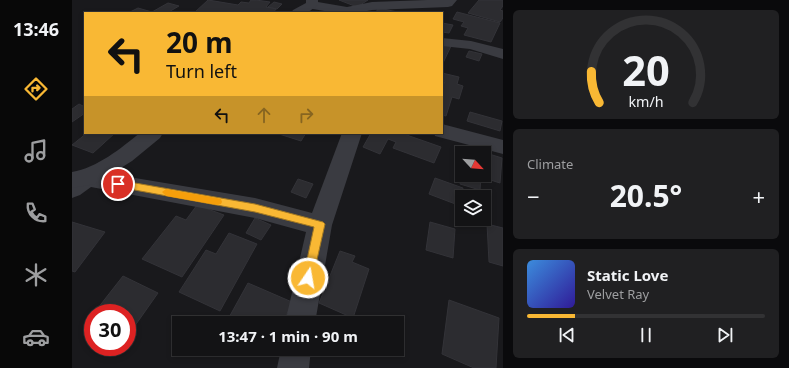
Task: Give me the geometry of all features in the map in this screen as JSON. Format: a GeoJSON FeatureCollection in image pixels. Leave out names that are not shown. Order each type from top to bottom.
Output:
{"type":"FeatureCollection","features":[{"type":"Feature","properties":{"kind":"street"},"geometry":{"type":"LineString","coordinates":[[299,12],[312,2],[347,12],[372,6],[448,3],[451,0]]}},
{"type":"Feature","properties":{"kind":"street"},"geometry":{"type":"LineString","coordinates":[[443,42],[471,45],[503,54]]}},
{"type":"Feature","properties":{"kind":"street"},"geometry":{"type":"LineString","coordinates":[[443,131],[503,147]]}},
{"type":"Feature","properties":{"kind":"street"},"geometry":{"type":"LineString","coordinates":[[77,182],[125,156],[152,134]]}},
{"type":"Feature","properties":{"kind":"street"},"geometry":{"type":"LineString","coordinates":[[301,316],[320,224],[352,134]]}},
{"type":"Feature","properties":{"kind":"street"},"geometry":{"type":"LineString","coordinates":[[77,182],[255,208],[320,224]]}},
{"type":"Feature","properties":{"kind":"street"},"geometry":{"type":"LineString","coordinates":[[293,368],[295,356]]}},
{"type":"Feature","properties":{"kind":"building"},"geometry":{"type":"Polygon","coordinates":[[[208,0],[238,5],[241,2],[249,3],[251,0],[256,0],[270,2],[266,7],[276,9],[274,12],[195,12],[208,0]]]}},
{"type":"Feature","properties":{"kind":"building"},"geometry":{"type":"Polygon","coordinates":[[[339,0],[368,0],[357,7],[339,0]]]}},
{"type":"Feature","properties":{"kind":"building"},"geometry":{"type":"Polygon","coordinates":[[[479,0],[503,0],[503,6],[500,10],[503,11],[503,18],[500,22],[468,13],[479,0]]]}},
{"type":"Feature","properties":{"kind":"building"},"geometry":{"type":"Polygon","coordinates":[[[274,2],[282,4],[277,9],[268,7],[274,2]]]}},
{"type":"Feature","properties":{"kind":"building"},"geometry":{"type":"Polygon","coordinates":[[[168,3],[179,6],[169,12],[152,12],[168,3]]]}},
{"type":"Feature","properties":{"kind":"building"},"geometry":{"type":"Polygon","coordinates":[[[138,8],[152,12],[130,12],[138,8]]]}},
{"type":"Feature","properties":{"kind":"building"},"geometry":{"type":"Polygon","coordinates":[[[379,8],[397,12],[376,12],[379,8]]]}},
{"type":"Feature","properties":{"kind":"building"},"geometry":{"type":"Polygon","coordinates":[[[457,12],[500,23],[491,42],[464,35],[468,28],[461,26],[464,22],[453,19],[457,12]]]}},
{"type":"Feature","properties":{"kind":"building"},"geometry":{"type":"Polygon","coordinates":[[[443,23],[453,25],[449,33],[443,32],[443,23]]]}},
{"type":"Feature","properties":{"kind":"building"},"geometry":{"type":"Polygon","coordinates":[[[443,42],[452,44],[443,63],[443,42]]]}},
{"type":"Feature","properties":{"kind":"building"},"geometry":{"type":"Polygon","coordinates":[[[469,51],[482,54],[479,61],[466,57],[469,51]]]}},
{"type":"Feature","properties":{"kind":"building"},"geometry":{"type":"Polygon","coordinates":[[[443,73],[459,77],[457,84],[463,86],[459,99],[452,97],[446,116],[443,115],[443,84],[445,81],[443,80],[443,73]]]}},
{"type":"Feature","properties":{"kind":"building"},"geometry":{"type":"Polygon","coordinates":[[[79,104],[84,106],[84,114],[72,122],[72,109],[79,104]]]}},
{"type":"Feature","properties":{"kind":"building"},"geometry":{"type":"Polygon","coordinates":[[[470,112],[502,121],[500,131],[467,121],[470,112]]]}},
{"type":"Feature","properties":{"kind":"building"},"geometry":{"type":"Polygon","coordinates":[[[86,134],[114,134],[93,153],[72,145],[86,134]]]}},
{"type":"Feature","properties":{"kind":"building"},"geometry":{"type":"Polygon","coordinates":[[[279,134],[305,134],[301,141],[279,134]]]}},
{"type":"Feature","properties":{"kind":"building"},"geometry":{"type":"Polygon","coordinates":[[[370,134],[404,134],[441,147],[434,163],[393,148],[396,142],[388,139],[380,154],[363,147],[370,134]]]}},
{"type":"Feature","properties":{"kind":"building"},"geometry":{"type":"Polygon","coordinates":[[[491,155],[502,158],[500,183],[491,180],[491,155]]]}},
{"type":"Feature","properties":{"kind":"building"},"geometry":{"type":"Polygon","coordinates":[[[435,178],[463,188],[462,190],[455,190],[455,204],[429,194],[435,178]]]}},
{"type":"Feature","properties":{"kind":"building"},"geometry":{"type":"Polygon","coordinates":[[[298,179],[313,184],[306,198],[291,192],[298,179]]]}},
{"type":"Feature","properties":{"kind":"building"},"geometry":{"type":"Polygon","coordinates":[[[460,182],[481,182],[480,190],[460,184],[460,182]]]}},
{"type":"Feature","properties":{"kind":"building"},"geometry":{"type":"Polygon","coordinates":[[[197,205],[224,215],[182,277],[142,259],[176,216],[186,220],[197,205]]]}},
{"type":"Feature","properties":{"kind":"building"},"geometry":{"type":"Polygon","coordinates":[[[255,218],[271,225],[261,240],[246,233],[255,218]]]}},
{"type":"Feature","properties":{"kind":"building"},"geometry":{"type":"Polygon","coordinates":[[[72,222],[105,232],[75,272],[72,271],[72,222]]]}},
{"type":"Feature","properties":{"kind":"building"},"geometry":{"type":"Polygon","coordinates":[[[430,222],[455,229],[453,258],[426,250],[430,222]]]}},
{"type":"Feature","properties":{"kind":"building"},"geometry":{"type":"Polygon","coordinates":[[[491,225],[503,228],[503,266],[489,262],[487,226],[491,225]]]}},
{"type":"Feature","properties":{"kind":"building"},"geometry":{"type":"Polygon","coordinates":[[[229,233],[257,244],[220,311],[179,292],[206,250],[216,254],[229,233]]]}},
{"type":"Feature","properties":{"kind":"building"},"geometry":{"type":"Polygon","coordinates":[[[340,251],[355,256],[352,262],[369,269],[354,316],[348,316],[319,303],[340,251]]]}},
{"type":"Feature","properties":{"kind":"building"},"geometry":{"type":"Polygon","coordinates":[[[123,276],[158,293],[136,324],[136,304],[101,304],[123,276]]]}},
{"type":"Feature","properties":{"kind":"building"},"geometry":{"type":"Polygon","coordinates":[[[248,283],[292,302],[286,316],[230,316],[248,283]]]}},
{"type":"Feature","properties":{"kind":"building"},"geometry":{"type":"Polygon","coordinates":[[[449,300],[499,318],[496,368],[474,368],[442,354],[449,300]]]}},
{"type":"Feature","properties":{"kind":"slow traffic"},"geometry":{"type":"LineString","coordinates":[[166,192],[217,202]]}},
{"type":"Feature","properties":{"kind":"route"},"geometry":{"type":"LineString","coordinates":[[118,184],[255,208],[320,224],[308,278]]}}]}
